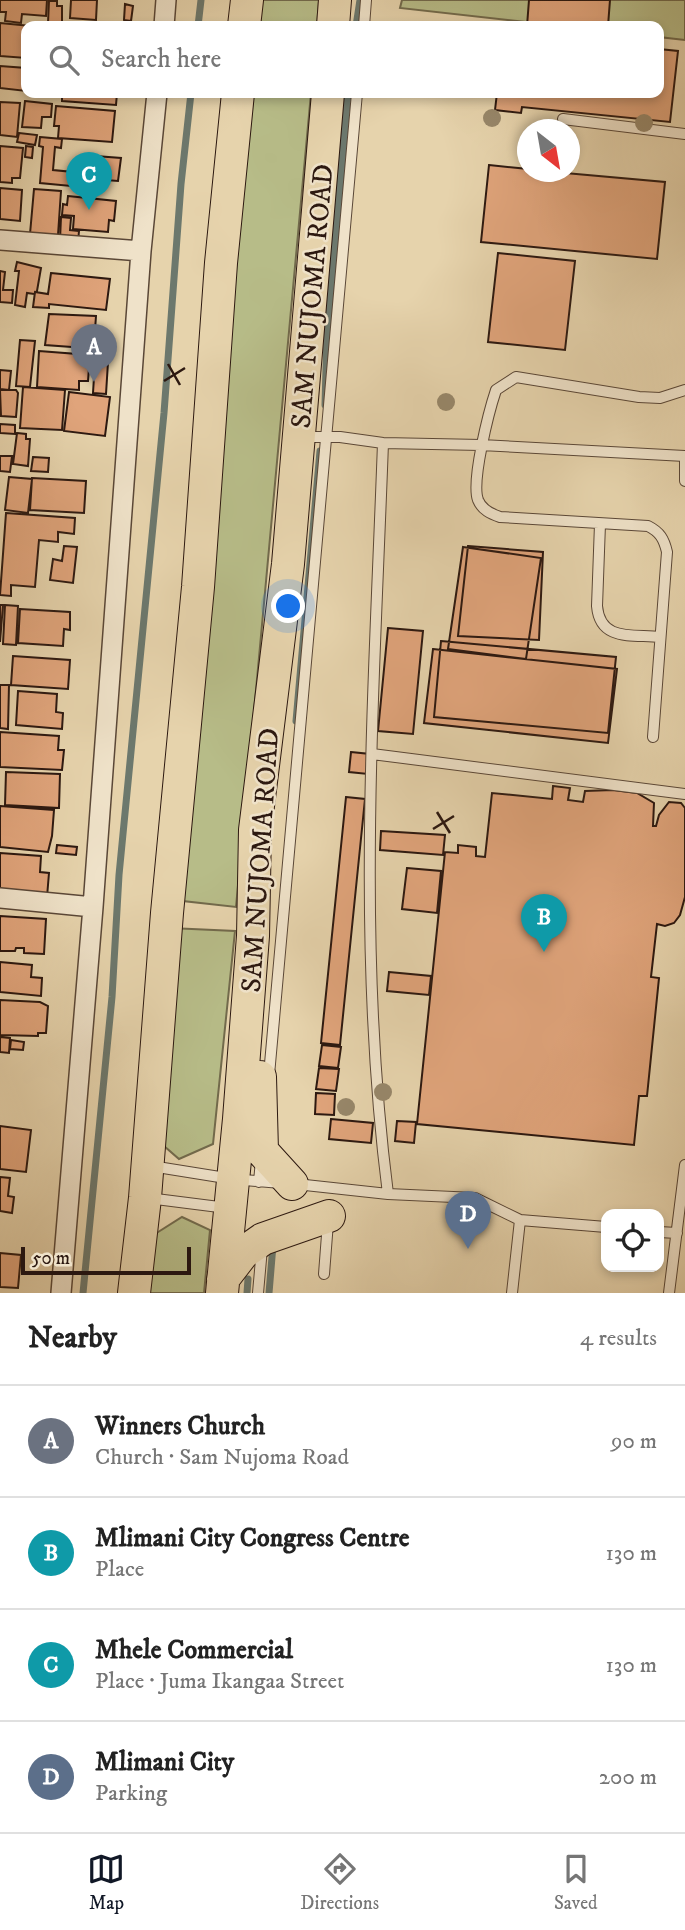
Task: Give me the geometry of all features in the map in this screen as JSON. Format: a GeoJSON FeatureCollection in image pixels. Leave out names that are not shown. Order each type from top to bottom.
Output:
{"type":"FeatureCollection","features":[{"type":"Feature","properties":{"kind":"main road"},"geometry":{"type":"LineString","coordinates":[[245,21],[247,0]]}},
{"type":"Feature","properties":{"kind":"main road"},"geometry":{"type":"LineString","coordinates":[[333,21],[335,0]]}},
{"type":"Feature","properties":{"kind":"main road"},"geometry":{"type":"LineString","coordinates":[[134,1293],[145,1198],[167,913],[198,587],[221,263],[238,98]]}},
{"type":"Feature","properties":{"kind":"main road","name":"SAM NUJOMA ROAD"},"geometry":{"type":"LineString","coordinates":[[244,1186],[255,830],[288,564],[313,437],[328,98]]}},
{"type":"Feature","properties":{"kind":"main road"},"geometry":{"type":"LineString","coordinates":[[223,1286],[244,1186],[277,1165],[292,1184]]}},
{"type":"Feature","properties":{"kind":"main road"},"geometry":{"type":"LineString","coordinates":[[223,1286],[243,1253],[264,1234],[329,1216]]}},
{"type":"Feature","properties":{"kind":"street"},"geometry":{"type":"LineString","coordinates":[[164,21],[166,0]]}},
{"type":"Feature","properties":{"kind":"street"},"geometry":{"type":"LineString","coordinates":[[61,1293],[93,907],[141,251],[156,98]]}},
{"type":"Feature","properties":{"kind":"street"},"geometry":{"type":"LineString","coordinates":[[0,240],[141,251]]}},
{"type":"Feature","properties":{"kind":"street"},"geometry":{"type":"LineString","coordinates":[[0,898],[93,907]]}},
{"type":"Feature","properties":{"kind":"lane"},"geometry":{"type":"LineString","coordinates":[[364,21],[366,0]]}},
{"type":"Feature","properties":{"kind":"lane"},"geometry":{"type":"LineString","coordinates":[[244,1186],[313,437],[356,98]]}},
{"type":"Feature","properties":{"kind":"lane"},"geometry":{"type":"LineString","coordinates":[[580,121],[685,134]]}},
{"type":"Feature","properties":{"kind":"lane"},"geometry":{"type":"LineString","coordinates":[[653,737],[667,552],[664,541],[657,530],[648,526],[500,517],[488,512],[480,503],[477,494],[481,445],[496,390],[516,377],[639,397],[660,398],[685,390]]}},
{"type":"Feature","properties":{"kind":"lane"},"geometry":{"type":"LineString","coordinates":[[313,437],[383,443],[481,445],[685,456],[685,481]]}},
{"type":"Feature","properties":{"kind":"lane"},"geometry":{"type":"LineString","coordinates":[[383,443],[369,835],[378,1115],[388,1194]]}},
{"type":"Feature","properties":{"kind":"lane"},"geometry":{"type":"LineString","coordinates":[[600,524],[598,618],[603,627],[613,633],[660,637]]}},
{"type":"Feature","properties":{"kind":"lane"},"geometry":{"type":"LineString","coordinates":[[372,754],[685,794]]}},
{"type":"Feature","properties":{"kind":"lane"},"geometry":{"type":"LineString","coordinates":[[669,1293],[685,1165]]}},
{"type":"Feature","properties":{"kind":"lane"},"geometry":{"type":"LineString","coordinates":[[147,1166],[244,1186]]}},
{"type":"Feature","properties":{"kind":"lane"},"geometry":{"type":"LineString","coordinates":[[292,1184],[388,1194],[475,1198],[520,1220],[601,1227]]}},
{"type":"Feature","properties":{"kind":"lane"},"geometry":{"type":"LineString","coordinates":[[145,1198],[244,1186]]}},
{"type":"Feature","properties":{"kind":"lane"},"geometry":{"type":"LineString","coordinates":[[324,1274],[329,1216]]}},
{"type":"Feature","properties":{"kind":"lane"},"geometry":{"type":"LineString","coordinates":[[512,1293],[520,1220]]}},
{"type":"Feature","properties":{"kind":"lane"},"geometry":{"type":"LineString","coordinates":[[664,1232],[677,1233]]}},
{"type":"Feature","properties":{"kind":"lane"},"geometry":{"type":"LineString","coordinates":[[258,1293],[264,1234]]}},
{"type":"Feature","properties":{"kind":"green space"},"geometry":{"type":"Polygon","coordinates":[[[262,0],[319,0],[317,21],[260,21],[262,0]]]}},
{"type":"Feature","properties":{"kind":"green space"},"geometry":{"type":"Polygon","coordinates":[[[402,0],[685,0],[685,40],[664,38],[664,21],[517,21],[400,8],[402,0]]]}},
{"type":"Feature","properties":{"kind":"green space"},"geometry":{"type":"Polygon","coordinates":[[[253,98],[311,98],[236,907],[174,900],[253,98]]]}},
{"type":"Feature","properties":{"kind":"green space"},"geometry":{"type":"Polygon","coordinates":[[[170,928],[235,931],[213,1144],[179,1159],[156,1139],[170,928]]]}},
{"type":"Feature","properties":{"kind":"green space"},"geometry":{"type":"Polygon","coordinates":[[[182,1217],[210,1230],[204,1293],[148,1293],[155,1234],[182,1217]]]}},
{"type":"Feature","properties":{"kind":"building"},"geometry":{"type":"Polygon","coordinates":[[[0,0],[47,0],[46,16],[22,14],[21,23],[5,21],[6,12],[0,12],[0,0]]]}},
{"type":"Feature","properties":{"kind":"building"},"geometry":{"type":"Polygon","coordinates":[[[71,0],[97,0],[96,20],[70,18],[71,0]]]}},
{"type":"Feature","properties":{"kind":"building"},"geometry":{"type":"Polygon","coordinates":[[[529,0],[610,0],[608,21],[527,21],[529,0]]]}},
{"type":"Feature","properties":{"kind":"building"},"geometry":{"type":"Polygon","coordinates":[[[49,1],[57,1],[57,6],[62,6],[62,21],[48,21],[49,1]]]}},
{"type":"Feature","properties":{"kind":"building"},"geometry":{"type":"Polygon","coordinates":[[[125,4],[133,6],[131,21],[124,20],[125,4]]]}},
{"type":"Feature","properties":{"kind":"building"},"geometry":{"type":"Polygon","coordinates":[[[0,23],[21,25],[21,58],[0,56],[0,23]]]}},
{"type":"Feature","properties":{"kind":"building"},"geometry":{"type":"Polygon","coordinates":[[[664,50],[678,51],[670,122],[522,107],[521,113],[495,110],[496,98],[664,98],[664,50]]]}},
{"type":"Feature","properties":{"kind":"building"},"geometry":{"type":"Polygon","coordinates":[[[0,66],[21,68],[21,90],[0,88],[0,66]]]}},
{"type":"Feature","properties":{"kind":"building"},"geometry":{"type":"Polygon","coordinates":[[[62,98],[117,98],[116,105],[62,101],[62,98]]]}},
{"type":"Feature","properties":{"kind":"building"},"geometry":{"type":"Polygon","coordinates":[[[25,101],[52,104],[51,117],[42,117],[41,128],[22,127],[25,101]]]}},
{"type":"Feature","properties":{"kind":"building"},"geometry":{"type":"Polygon","coordinates":[[[0,102],[20,103],[17,137],[0,135],[0,102]]]}},
{"type":"Feature","properties":{"kind":"building"},"geometry":{"type":"Polygon","coordinates":[[[56,106],[115,111],[112,142],[58,138],[59,126],[54,126],[56,106]]]}},
{"type":"Feature","properties":{"kind":"building"},"geometry":{"type":"Polygon","coordinates":[[[19,133],[37,135],[35,145],[17,142],[19,133]]]}},
{"type":"Feature","properties":{"kind":"building"},"geometry":{"type":"Polygon","coordinates":[[[40,137],[62,139],[61,148],[55,147],[53,170],[73,172],[71,186],[40,183],[43,147],[39,146],[40,137]]]}},
{"type":"Feature","properties":{"kind":"building"},"geometry":{"type":"Polygon","coordinates":[[[0,146],[23,148],[20,178],[12,178],[12,183],[0,182],[0,146]]]}},
{"type":"Feature","properties":{"kind":"building"},"geometry":{"type":"Polygon","coordinates":[[[26,146],[33,147],[32,158],[25,157],[26,146]]]}},
{"type":"Feature","properties":{"kind":"building"},"geometry":{"type":"Polygon","coordinates":[[[95,156],[121,158],[118,181],[93,179],[95,156]]]}},
{"type":"Feature","properties":{"kind":"building"},"geometry":{"type":"Polygon","coordinates":[[[489,165],[517,168],[517,182],[580,182],[580,174],[665,182],[657,259],[481,242],[489,165]]]}},
{"type":"Feature","properties":{"kind":"building"},"geometry":{"type":"Polygon","coordinates":[[[0,188],[22,190],[20,221],[0,219],[0,188]]]}},
{"type":"Feature","properties":{"kind":"building"},"geometry":{"type":"Polygon","coordinates":[[[34,189],[61,191],[58,235],[30,234],[34,189]]]}},
{"type":"Feature","properties":{"kind":"building"},"geometry":{"type":"Polygon","coordinates":[[[68,196],[116,201],[114,221],[109,220],[108,232],[73,229],[74,216],[62,215],[63,204],[67,205],[68,196]]]}},
{"type":"Feature","properties":{"kind":"building"},"geometry":{"type":"Polygon","coordinates":[[[61,217],[71,218],[70,230],[79,231],[78,242],[60,240],[61,217]]]}},
{"type":"Feature","properties":{"kind":"building"},"geometry":{"type":"Polygon","coordinates":[[[498,253],[575,261],[565,350],[488,342],[498,253]]]}},
{"type":"Feature","properties":{"kind":"building"},"geometry":{"type":"Polygon","coordinates":[[[17,262],[41,268],[37,291],[34,294],[27,293],[25,307],[15,305],[19,271],[15,271],[17,262]]]}},
{"type":"Feature","properties":{"kind":"building"},"geometry":{"type":"Polygon","coordinates":[[[0,271],[5,272],[3,290],[13,290],[12,303],[0,302],[0,271]]]}},
{"type":"Feature","properties":{"kind":"building"},"geometry":{"type":"Polygon","coordinates":[[[51,273],[110,279],[106,310],[49,304],[49,308],[33,307],[35,292],[48,294],[51,273]]]}},
{"type":"Feature","properties":{"kind":"building"},"geometry":{"type":"Polygon","coordinates":[[[49,314],[96,316],[95,330],[100,330],[99,349],[45,345],[49,314]]]}},
{"type":"Feature","properties":{"kind":"building"},"geometry":{"type":"Polygon","coordinates":[[[20,340],[35,341],[30,387],[16,386],[20,340]]]}},
{"type":"Feature","properties":{"kind":"building"},"geometry":{"type":"Polygon","coordinates":[[[39,351],[90,355],[88,381],[79,381],[79,390],[37,387],[39,351]]]}},
{"type":"Feature","properties":{"kind":"building"},"geometry":{"type":"Polygon","coordinates":[[[95,361],[108,362],[106,394],[93,393],[95,361]]]}},
{"type":"Feature","properties":{"kind":"building"},"geometry":{"type":"Polygon","coordinates":[[[0,370],[11,371],[9,390],[0,389],[0,370]]]}},
{"type":"Feature","properties":{"kind":"building"},"geometry":{"type":"Polygon","coordinates":[[[23,387],[65,390],[62,430],[20,428],[23,387]]]}},
{"type":"Feature","properties":{"kind":"building"},"geometry":{"type":"Polygon","coordinates":[[[0,390],[16,390],[18,393],[16,417],[1,416],[0,390]]]}},
{"type":"Feature","properties":{"kind":"building"},"geometry":{"type":"Polygon","coordinates":[[[69,392],[110,397],[105,436],[64,431],[69,392]]]}},
{"type":"Feature","properties":{"kind":"building"},"geometry":{"type":"Polygon","coordinates":[[[0,424],[15,425],[15,434],[0,433],[0,424]]]}},
{"type":"Feature","properties":{"kind":"building"},"geometry":{"type":"Polygon","coordinates":[[[17,433],[26,434],[26,439],[30,439],[28,466],[13,464],[17,433]]]}},
{"type":"Feature","properties":{"kind":"building"},"geometry":{"type":"Polygon","coordinates":[[[0,456],[12,456],[10,472],[0,471],[0,456]]]}},
{"type":"Feature","properties":{"kind":"building"},"geometry":{"type":"Polygon","coordinates":[[[33,457],[49,458],[48,472],[31,471],[33,457]]]}},
{"type":"Feature","properties":{"kind":"building"},"geometry":{"type":"Polygon","coordinates":[[[9,477],[32,479],[28,513],[5,510],[9,477]]]}},
{"type":"Feature","properties":{"kind":"building"},"geometry":{"type":"Polygon","coordinates":[[[32,478],[86,481],[84,513],[30,510],[32,478]]]}},
{"type":"Feature","properties":{"kind":"building"},"geometry":{"type":"Polygon","coordinates":[[[6,513],[75,518],[74,534],[58,532],[58,542],[39,540],[35,587],[11,585],[11,596],[0,595],[6,513]]]}},
{"type":"Feature","properties":{"kind":"building"},"geometry":{"type":"Polygon","coordinates":[[[64,546],[77,547],[73,583],[50,580],[53,559],[62,561],[64,546]]]}},
{"type":"Feature","properties":{"kind":"building"},"geometry":{"type":"Polygon","coordinates":[[[468,546],[543,552],[539,640],[458,636],[468,546]]]}},
{"type":"Feature","properties":{"kind":"building"},"geometry":{"type":"Polygon","coordinates":[[[463,547],[541,558],[526,659],[448,649],[463,547]]]}},
{"type":"Feature","properties":{"kind":"building"},"geometry":{"type":"Polygon","coordinates":[[[0,605],[3,605],[0,642],[0,605]]]}},
{"type":"Feature","properties":{"kind":"building"},"geometry":{"type":"Polygon","coordinates":[[[5,605],[18,606],[16,645],[3,644],[5,605]]]}},
{"type":"Feature","properties":{"kind":"building"},"geometry":{"type":"Polygon","coordinates":[[[20,609],[70,612],[70,630],[64,629],[63,646],[18,643],[20,609]]]}},
{"type":"Feature","properties":{"kind":"building"},"geometry":{"type":"Polygon","coordinates":[[[388,628],[423,631],[413,734],[378,731],[388,628]]]}},
{"type":"Feature","properties":{"kind":"building"},"geometry":{"type":"Polygon","coordinates":[[[441,641],[616,657],[608,733],[434,717],[441,641]]]}},
{"type":"Feature","properties":{"kind":"building"},"geometry":{"type":"Polygon","coordinates":[[[433,649],[617,669],[608,743],[424,723],[433,649]]]}},
{"type":"Feature","properties":{"kind":"building"},"geometry":{"type":"Polygon","coordinates":[[[13,656],[70,660],[68,689],[11,685],[13,656]]]}},
{"type":"Feature","properties":{"kind":"building"},"geometry":{"type":"Polygon","coordinates":[[[0,685],[9,685],[8,729],[0,728],[0,685]]]}},
{"type":"Feature","properties":{"kind":"building"},"geometry":{"type":"Polygon","coordinates":[[[18,691],[57,694],[56,712],[63,713],[62,729],[16,725],[18,691]]]}},
{"type":"Feature","properties":{"kind":"building"},"geometry":{"type":"Polygon","coordinates":[[[0,732],[59,736],[58,750],[64,750],[62,770],[0,767],[0,732]]]}},
{"type":"Feature","properties":{"kind":"building"},"geometry":{"type":"Polygon","coordinates":[[[351,752],[370,754],[368,774],[349,772],[351,752]]]}},
{"type":"Feature","properties":{"kind":"building"},"geometry":{"type":"Polygon","coordinates":[[[6,772],[60,774],[59,808],[5,805],[6,772]]]}},
{"type":"Feature","properties":{"kind":"building"},"geometry":{"type":"Polygon","coordinates":[[[553,786],[570,788],[568,800],[583,802],[585,791],[637,793],[654,803],[653,826],[656,826],[659,815],[669,802],[681,803],[685,808],[685,897],[680,915],[674,923],[665,926],[657,924],[651,977],[659,978],[647,1096],[639,1096],[634,1145],[417,1124],[445,852],[458,853],[458,845],[476,847],[476,856],[485,857],[492,793],[552,799],[553,786]]]}},
{"type":"Feature","properties":{"kind":"building"},"geometry":{"type":"Polygon","coordinates":[[[346,797],[365,799],[340,1045],[321,1043],[346,797]]]}},
{"type":"Feature","properties":{"kind":"building"},"geometry":{"type":"Polygon","coordinates":[[[0,806],[54,810],[48,852],[0,847],[0,806]]]}},
{"type":"Feature","properties":{"kind":"building"},"geometry":{"type":"Polygon","coordinates":[[[381,831],[445,835],[443,855],[380,850],[381,831]]]}},
{"type":"Feature","properties":{"kind":"building"},"geometry":{"type":"Polygon","coordinates":[[[57,845],[77,847],[76,855],[56,853],[57,845]]]}},
{"type":"Feature","properties":{"kind":"building"},"geometry":{"type":"Polygon","coordinates":[[[0,853],[41,856],[40,872],[49,873],[47,897],[0,893],[0,853]]]}},
{"type":"Feature","properties":{"kind":"building"},"geometry":{"type":"Polygon","coordinates":[[[407,868],[441,871],[437,913],[402,909],[407,868]]]}},
{"type":"Feature","properties":{"kind":"building"},"geometry":{"type":"Polygon","coordinates":[[[0,916],[46,919],[44,954],[24,953],[24,948],[0,951],[0,916]]]}},
{"type":"Feature","properties":{"kind":"building"},"geometry":{"type":"Polygon","coordinates":[[[0,962],[32,965],[31,977],[42,978],[41,996],[0,992],[0,962]]]}},
{"type":"Feature","properties":{"kind":"building"},"geometry":{"type":"Polygon","coordinates":[[[389,972],[431,976],[429,995],[387,991],[389,972]]]}},
{"type":"Feature","properties":{"kind":"building"},"geometry":{"type":"Polygon","coordinates":[[[0,1000],[40,1002],[48,1006],[46,1033],[38,1033],[38,1036],[0,1035],[0,1000]]]}},
{"type":"Feature","properties":{"kind":"building"},"geometry":{"type":"Polygon","coordinates":[[[0,1037],[10,1038],[9,1053],[0,1052],[0,1037]]]}},
{"type":"Feature","properties":{"kind":"building"},"geometry":{"type":"Polygon","coordinates":[[[11,1040],[24,1042],[23,1050],[10,1049],[11,1040]]]}},
{"type":"Feature","properties":{"kind":"building"},"geometry":{"type":"Polygon","coordinates":[[[322,1045],[341,1047],[338,1068],[319,1066],[322,1045]]]}},
{"type":"Feature","properties":{"kind":"building"},"geometry":{"type":"Polygon","coordinates":[[[319,1068],[339,1069],[336,1091],[316,1089],[319,1068]]]}},
{"type":"Feature","properties":{"kind":"building"},"geometry":{"type":"Polygon","coordinates":[[[316,1093],[335,1094],[334,1115],[315,1114],[316,1093]]]}},
{"type":"Feature","properties":{"kind":"building"},"geometry":{"type":"Polygon","coordinates":[[[331,1119],[373,1123],[371,1143],[329,1139],[331,1119]]]}},
{"type":"Feature","properties":{"kind":"building"},"geometry":{"type":"Polygon","coordinates":[[[397,1121],[416,1122],[414,1143],[395,1141],[397,1121]]]}},
{"type":"Feature","properties":{"kind":"building"},"geometry":{"type":"Polygon","coordinates":[[[0,1126],[31,1130],[26,1172],[0,1169],[0,1126]]]}},
{"type":"Feature","properties":{"kind":"building"},"geometry":{"type":"Polygon","coordinates":[[[0,1177],[10,1178],[8,1196],[14,1197],[12,1213],[0,1211],[0,1177]]]}},
{"type":"Feature","properties":{"kind":"building"},"geometry":{"type":"Polygon","coordinates":[[[0,1253],[21,1255],[18,1288],[0,1287],[0,1253]]]}},
{"type":"Feature","properties":{"kind":"waterway"},"geometry":{"type":"LineString","coordinates":[[199,21],[201,0]]}},
{"type":"Feature","properties":{"kind":"waterway"},"geometry":{"type":"LineString","coordinates":[[357,21],[360,0]]}},
{"type":"Feature","properties":{"kind":"waterway"},"geometry":{"type":"LineString","coordinates":[[83,1293],[112,997],[119,875],[164,413],[181,184],[190,98]]}},
{"type":"Feature","properties":{"kind":"waterway"},"geometry":{"type":"LineString","coordinates":[[325,405],[327,331],[348,98]]}},
{"type":"Feature","properties":{"kind":"waterway"},"geometry":{"type":"LineString","coordinates":[[296,721],[320,451]]}},
{"type":"Feature","properties":{"kind":"waterway"},"geometry":{"type":"LineString","coordinates":[[269,1293],[273,1245]]}},
{"type":"Feature","properties":{"kind":"waterway"},"geometry":{"type":"LineString","coordinates":[[247,1293],[248,1279]]}},
{"type":"Feature","properties":{"kind":"place","name":"Mhele Commercial"},"geometry":{"type":"Point","coordinates":[89,210]}},
{"type":"Feature","properties":{"kind":"place","name":"Winners Church"},"geometry":{"type":"Point","coordinates":[94,382]}},
{"type":"Feature","properties":{"kind":"place","name":"Mlimani City Congress Centre"},"geometry":{"type":"Point","coordinates":[544,952]}},
{"type":"Feature","properties":{"kind":"place","name":"Mlimani City"},"geometry":{"type":"Point","coordinates":[468,1249]}}]}
